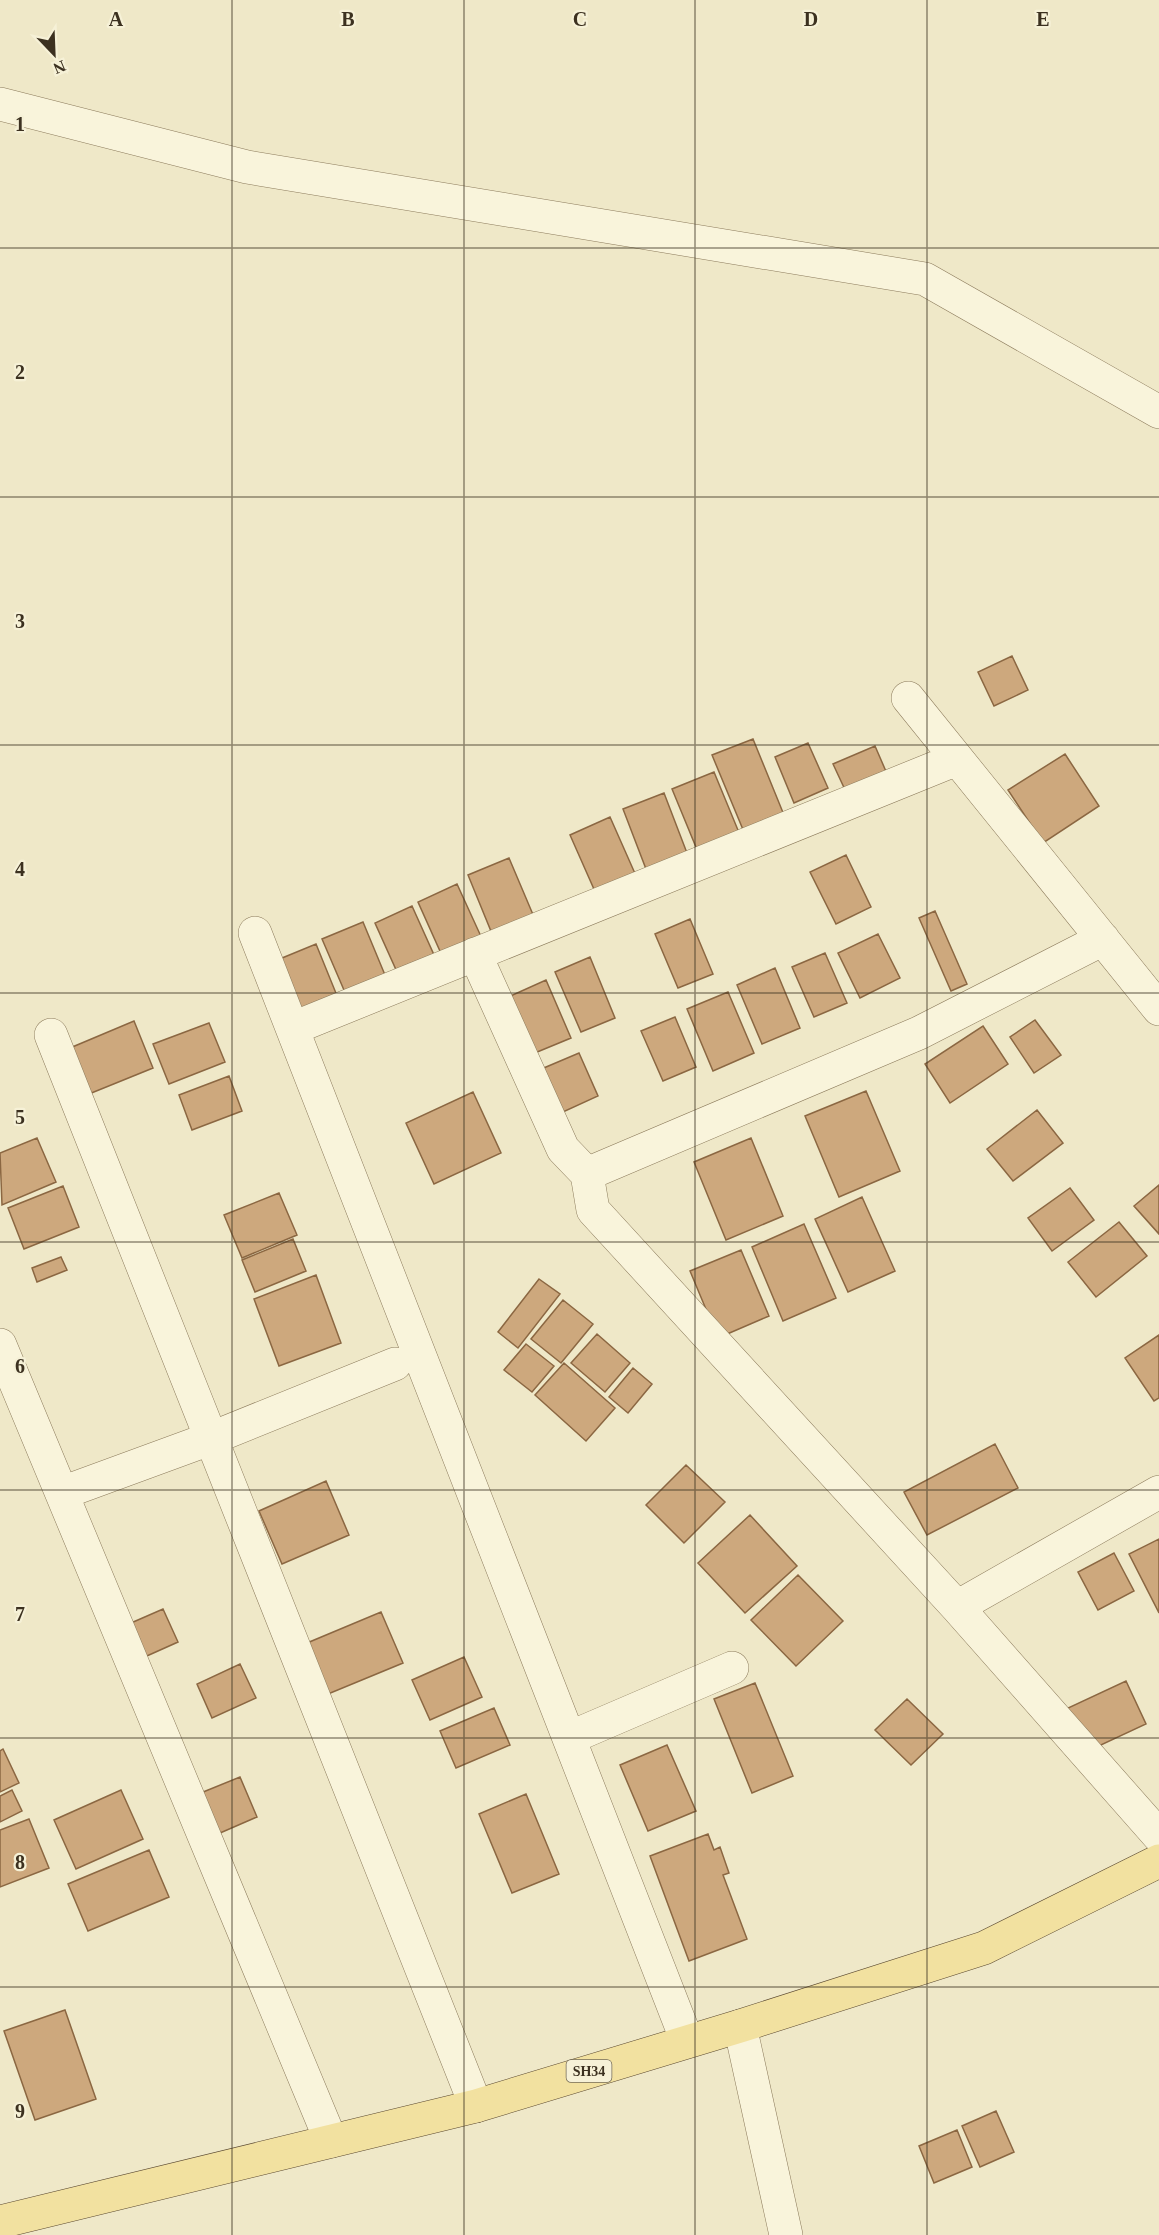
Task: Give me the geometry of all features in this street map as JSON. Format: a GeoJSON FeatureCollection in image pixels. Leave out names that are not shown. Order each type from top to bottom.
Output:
{"type":"FeatureCollection","features":[{"type":"Feature","properties":{"kind":"main road","name":"SH34"},"geometry":{"type":"LineString","coordinates":[[0,2222],[476,2106],[740,2026],[984,1948],[1159,1861]]}},
{"type":"Feature","properties":{"kind":"street"},"geometry":{"type":"LineString","coordinates":[[0,104],[247,167],[925,279],[1159,412]]}},
{"type":"Feature","properties":{"kind":"street"},"geometry":{"type":"LineString","coordinates":[[908,698],[1159,1009]]}},
{"type":"Feature","properties":{"kind":"street"},"geometry":{"type":"LineString","coordinates":[[296,1027],[957,759]]}},
{"type":"Feature","properties":{"kind":"street"},"geometry":{"type":"LineString","coordinates":[[255,933],[687,2041]]}},
{"type":"Feature","properties":{"kind":"street"},"geometry":{"type":"LineString","coordinates":[[587,1174],[919,1033],[1103,939]]}},
{"type":"Feature","properties":{"kind":"street"},"geometry":{"type":"LineString","coordinates":[[475,954],[563,1149],[587,1174],[593,1210],[957,1607],[1159,1836]]}},
{"type":"Feature","properties":{"kind":"street"},"geometry":{"type":"LineString","coordinates":[[51,1035],[476,2106]]}},
{"type":"Feature","properties":{"kind":"street"},"geometry":{"type":"LineString","coordinates":[[0,1345],[332,2141]]}},
{"type":"Feature","properties":{"kind":"street"},"geometry":{"type":"LineString","coordinates":[[62,1493],[212,1438],[395,1364]]}},
{"type":"Feature","properties":{"kind":"street"},"geometry":{"type":"LineString","coordinates":[[957,1607],[1159,1492]]}},
{"type":"Feature","properties":{"kind":"street"},"geometry":{"type":"LineString","coordinates":[[569,1738],[732,1668]]}},
{"type":"Feature","properties":{"kind":"street"},"geometry":{"type":"LineString","coordinates":[[740,2026],[786,2235]]}},
{"type":"Feature","properties":{"kind":"building"},"geometry":{"type":"Polygon","coordinates":[[[1012,656],[1028,690],[994,706],[978,672],[1012,656]]]}},
{"type":"Feature","properties":{"kind":"building"},"geometry":{"type":"Polygon","coordinates":[[[753,739],[784,815],[744,832],[712,755],[753,739]]]}},
{"type":"Feature","properties":{"kind":"building"},"geometry":{"type":"Polygon","coordinates":[[[808,743],[828,788],[794,803],[775,757],[808,743]]]}},
{"type":"Feature","properties":{"kind":"building"},"geometry":{"type":"Polygon","coordinates":[[[875,746],[888,776],[847,794],[833,764],[875,746]]]}},
{"type":"Feature","properties":{"kind":"building"},"geometry":{"type":"Polygon","coordinates":[[[1065,754],[1099,806],[1043,843],[1008,790],[1065,754]]]}},
{"type":"Feature","properties":{"kind":"building"},"geometry":{"type":"Polygon","coordinates":[[[714,772],[740,835],[698,852],[672,789],[714,772]]]}},
{"type":"Feature","properties":{"kind":"building"},"geometry":{"type":"Polygon","coordinates":[[[664,793],[687,853],[646,869],[623,809],[664,793]]]}},
{"type":"Feature","properties":{"kind":"building"},"geometry":{"type":"Polygon","coordinates":[[[610,817],[641,887],[601,905],[570,835],[610,817]]]}},
{"type":"Feature","properties":{"kind":"building"},"geometry":{"type":"Polygon","coordinates":[[[846,855],[871,907],[836,924],[810,872],[846,855]]]}},
{"type":"Feature","properties":{"kind":"building"},"geometry":{"type":"Polygon","coordinates":[[[509,858],[537,924],[495,941],[468,875],[509,858]]]}},
{"type":"Feature","properties":{"kind":"building"},"geometry":{"type":"Polygon","coordinates":[[[457,884],[484,943],[444,960],[418,902],[457,884]]]}},
{"type":"Feature","properties":{"kind":"building"},"geometry":{"type":"Polygon","coordinates":[[[412,906],[439,966],[402,983],[375,923],[412,906]]]}},
{"type":"Feature","properties":{"kind":"building"},"geometry":{"type":"Polygon","coordinates":[[[935,911],[967,984],[951,991],[919,918],[935,911]]]}},
{"type":"Feature","properties":{"kind":"building"},"geometry":{"type":"Polygon","coordinates":[[[690,919],[713,974],[678,988],[655,934],[690,919]]]}},
{"type":"Feature","properties":{"kind":"building"},"geometry":{"type":"Polygon","coordinates":[[[363,922],[390,987],[350,1004],[322,939],[363,922]]]}},
{"type":"Feature","properties":{"kind":"building"},"geometry":{"type":"Polygon","coordinates":[[[878,934],[900,978],[860,998],[838,953],[878,934]]]}},
{"type":"Feature","properties":{"kind":"building"},"geometry":{"type":"Polygon","coordinates":[[[316,944],[342,1008],[296,1027],[270,963],[316,944]]]}},
{"type":"Feature","properties":{"kind":"building"},"geometry":{"type":"Polygon","coordinates":[[[825,953],[847,1003],[814,1017],[792,967],[825,953]]]}},
{"type":"Feature","properties":{"kind":"building"},"geometry":{"type":"Polygon","coordinates":[[[590,957],[615,1018],[581,1032],[555,972],[590,957]]]}},
{"type":"Feature","properties":{"kind":"building"},"geometry":{"type":"Polygon","coordinates":[[[775,968],[800,1028],[762,1044],[737,985],[775,968]]]}},
{"type":"Feature","properties":{"kind":"building"},"geometry":{"type":"Polygon","coordinates":[[[546,980],[571,1038],[530,1055],[506,998],[546,980]]]}},
{"type":"Feature","properties":{"kind":"building"},"geometry":{"type":"Polygon","coordinates":[[[728,992],[754,1053],[713,1071],[687,1009],[728,992]]]}},
{"type":"Feature","properties":{"kind":"building"},"geometry":{"type":"Polygon","coordinates":[[[675,1017],[696,1067],[663,1081],[641,1031],[675,1017]]]}},
{"type":"Feature","properties":{"kind":"building"},"geometry":{"type":"Polygon","coordinates":[[[1035,1020],[1061,1055],[1034,1073],[1010,1037],[1035,1020]]]}},
{"type":"Feature","properties":{"kind":"building"},"geometry":{"type":"Polygon","coordinates":[[[134,1021],[153,1068],[89,1094],[70,1048],[134,1021]]]}},
{"type":"Feature","properties":{"kind":"building"},"geometry":{"type":"Polygon","coordinates":[[[209,1023],[225,1062],[169,1084],[153,1044],[209,1023]]]}},
{"type":"Feature","properties":{"kind":"building"},"geometry":{"type":"Polygon","coordinates":[[[983,1026],[1008,1064],[950,1103],[925,1064],[983,1026]]]}},
{"type":"Feature","properties":{"kind":"building"},"geometry":{"type":"Polygon","coordinates":[[[579,1053],[598,1096],[552,1117],[532,1073],[579,1053]]]}},
{"type":"Feature","properties":{"kind":"building"},"geometry":{"type":"Polygon","coordinates":[[[229,1076],[242,1111],[192,1130],[179,1095],[229,1076]]]}},
{"type":"Feature","properties":{"kind":"building"},"geometry":{"type":"Polygon","coordinates":[[[866,1091],[900,1171],[839,1197],[805,1116],[866,1091]]]}},
{"type":"Feature","properties":{"kind":"building"},"geometry":{"type":"Polygon","coordinates":[[[473,1092],[501,1153],[434,1184],[406,1123],[473,1092]]]}},
{"type":"Feature","properties":{"kind":"building"},"geometry":{"type":"Polygon","coordinates":[[[1037,1110],[1063,1143],[1013,1181],[987,1149],[1037,1110]]]}},
{"type":"Feature","properties":{"kind":"building"},"geometry":{"type":"Polygon","coordinates":[[[37,1138],[56,1182],[2,1205],[0,1153],[37,1138]]]}},
{"type":"Feature","properties":{"kind":"building"},"geometry":{"type":"Polygon","coordinates":[[[751,1138],[783,1216],[726,1240],[694,1162],[751,1138]]]}},
{"type":"Feature","properties":{"kind":"building"},"geometry":{"type":"Polygon","coordinates":[[[1159,1185],[1159,1234],[1134,1206],[1159,1185]]]}},
{"type":"Feature","properties":{"kind":"building"},"geometry":{"type":"Polygon","coordinates":[[[63,1186],[79,1227],[24,1249],[8,1208],[63,1186]]]}},
{"type":"Feature","properties":{"kind":"building"},"geometry":{"type":"Polygon","coordinates":[[[1070,1188],[1094,1220],[1052,1251],[1028,1218],[1070,1188]]]}},
{"type":"Feature","properties":{"kind":"building"},"geometry":{"type":"Polygon","coordinates":[[[279,1193],[297,1235],[242,1258],[224,1215],[279,1193]]]}},
{"type":"Feature","properties":{"kind":"building"},"geometry":{"type":"Polygon","coordinates":[[[862,1197],[895,1271],[848,1292],[815,1219],[862,1197]]]}},
{"type":"Feature","properties":{"kind":"building"},"geometry":{"type":"Polygon","coordinates":[[[1119,1222],[1147,1256],[1096,1297],[1068,1262],[1119,1222]]]}},
{"type":"Feature","properties":{"kind":"building"},"geometry":{"type":"Polygon","coordinates":[[[804,1224],[836,1298],[783,1321],[752,1247],[804,1224]]]}},
{"type":"Feature","properties":{"kind":"building"},"geometry":{"type":"Polygon","coordinates":[[[293,1239],[306,1271],[255,1292],[242,1260],[293,1239]]]}},
{"type":"Feature","properties":{"kind":"building"},"geometry":{"type":"Polygon","coordinates":[[[741,1250],[769,1316],[718,1338],[690,1271],[741,1250]]]}},
{"type":"Feature","properties":{"kind":"building"},"geometry":{"type":"Polygon","coordinates":[[[61,1257],[67,1270],[37,1282],[32,1268],[61,1257]]]}},
{"type":"Feature","properties":{"kind":"building"},"geometry":{"type":"Polygon","coordinates":[[[316,1275],[341,1343],[279,1366],[254,1299],[316,1275]]]}},
{"type":"Feature","properties":{"kind":"building"},"geometry":{"type":"Polygon","coordinates":[[[539,1279],[560,1294],[518,1348],[498,1332],[539,1279]]]}},
{"type":"Feature","properties":{"kind":"building"},"geometry":{"type":"Polygon","coordinates":[[[563,1300],[593,1324],[561,1363],[531,1339],[563,1300]]]}},
{"type":"Feature","properties":{"kind":"building"},"geometry":{"type":"Polygon","coordinates":[[[597,1334],[630,1363],[605,1392],[571,1363],[597,1334]]]}},
{"type":"Feature","properties":{"kind":"building"},"geometry":{"type":"Polygon","coordinates":[[[1159,1335],[1159,1398],[1154,1401],[1125,1358],[1159,1335]]]}},
{"type":"Feature","properties":{"kind":"building"},"geometry":{"type":"Polygon","coordinates":[[[526,1344],[554,1366],[532,1392],[504,1370],[526,1344]]]}},
{"type":"Feature","properties":{"kind":"building"},"geometry":{"type":"Polygon","coordinates":[[[564,1363],[615,1408],[586,1441],[535,1395],[564,1363]]]}},
{"type":"Feature","properties":{"kind":"building"},"geometry":{"type":"Polygon","coordinates":[[[633,1368],[652,1384],[628,1413],[609,1397],[633,1368]]]}},
{"type":"Feature","properties":{"kind":"building"},"geometry":{"type":"Polygon","coordinates":[[[995,1444],[1018,1488],[927,1535],[904,1492],[995,1444]]]}},
{"type":"Feature","properties":{"kind":"building"},"geometry":{"type":"Polygon","coordinates":[[[686,1465],[725,1502],[684,1543],[646,1505],[686,1465]]]}},
{"type":"Feature","properties":{"kind":"building"},"geometry":{"type":"Polygon","coordinates":[[[326,1481],[349,1535],[282,1564],[259,1511],[326,1481]]]}},
{"type":"Feature","properties":{"kind":"building"},"geometry":{"type":"Polygon","coordinates":[[[750,1515],[797,1566],[745,1613],[698,1563],[750,1515]]]}},
{"type":"Feature","properties":{"kind":"building"},"geometry":{"type":"Polygon","coordinates":[[[1159,1539],[1159,1613],[1129,1554],[1159,1539]]]}},
{"type":"Feature","properties":{"kind":"building"},"geometry":{"type":"Polygon","coordinates":[[[1114,1553],[1134,1591],[1098,1610],[1078,1572],[1114,1553]]]}},
{"type":"Feature","properties":{"kind":"building"},"geometry":{"type":"Polygon","coordinates":[[[798,1575],[843,1621],[796,1666],[751,1620],[798,1575]]]}},
{"type":"Feature","properties":{"kind":"building"},"geometry":{"type":"Polygon","coordinates":[[[163,1609],[178,1642],[129,1664],[115,1630],[163,1609]]]}},
{"type":"Feature","properties":{"kind":"building"},"geometry":{"type":"Polygon","coordinates":[[[381,1612],[403,1663],[328,1694],[307,1643],[381,1612]]]}},
{"type":"Feature","properties":{"kind":"building"},"geometry":{"type":"Polygon","coordinates":[[[464,1657],[482,1697],[430,1720],[412,1680],[464,1657]]]}},
{"type":"Feature","properties":{"kind":"building"},"geometry":{"type":"Polygon","coordinates":[[[240,1664],[256,1698],[212,1718],[197,1684],[240,1664]]]}},
{"type":"Feature","properties":{"kind":"building"},"geometry":{"type":"Polygon","coordinates":[[[1126,1681],[1146,1724],[1088,1751],[1068,1708],[1126,1681]]]}},
{"type":"Feature","properties":{"kind":"building"},"geometry":{"type":"Polygon","coordinates":[[[755,1683],[793,1776],[752,1793],[714,1699],[755,1683]]]}},
{"type":"Feature","properties":{"kind":"building"},"geometry":{"type":"Polygon","coordinates":[[[907,1699],[943,1734],[911,1765],[875,1730],[907,1699]]]}},
{"type":"Feature","properties":{"kind":"building"},"geometry":{"type":"Polygon","coordinates":[[[494,1708],[510,1745],[456,1768],[440,1731],[494,1708]]]}},
{"type":"Feature","properties":{"kind":"building"},"geometry":{"type":"Polygon","coordinates":[[[667,1745],[696,1811],[648,1831],[620,1765],[667,1745]]]}},
{"type":"Feature","properties":{"kind":"building"},"geometry":{"type":"Polygon","coordinates":[[[3,1749],[19,1783],[0,1792],[0,1751],[3,1749]]]}},
{"type":"Feature","properties":{"kind":"building"},"geometry":{"type":"Polygon","coordinates":[[[240,1777],[257,1817],[204,1840],[186,1799],[240,1777]]]}},
{"type":"Feature","properties":{"kind":"building"},"geometry":{"type":"Polygon","coordinates":[[[12,1790],[22,1811],[0,1822],[0,1796],[12,1790]]]}},
{"type":"Feature","properties":{"kind":"building"},"geometry":{"type":"Polygon","coordinates":[[[121,1790],[143,1839],[76,1869],[54,1820],[121,1790]]]}},
{"type":"Feature","properties":{"kind":"building"},"geometry":{"type":"Polygon","coordinates":[[[526,1794],[559,1874],[512,1893],[479,1814],[526,1794]]]}},
{"type":"Feature","properties":{"kind":"building"},"geometry":{"type":"Polygon","coordinates":[[[29,1819],[49,1868],[0,1887],[0,1830],[29,1819]]]}},
{"type":"Feature","properties":{"kind":"building"},"geometry":{"type":"Polygon","coordinates":[[[708,1834],[714,1850],[720,1847],[729,1873],[723,1875],[747,1939],[689,1961],[650,1856],[708,1834]]]}},
{"type":"Feature","properties":{"kind":"building"},"geometry":{"type":"Polygon","coordinates":[[[149,1850],[169,1897],[88,1931],[68,1884],[149,1850]]]}},
{"type":"Feature","properties":{"kind":"building"},"geometry":{"type":"Polygon","coordinates":[[[65,2010],[96,2099],[35,2120],[4,2031],[65,2010]]]}},
{"type":"Feature","properties":{"kind":"building"},"geometry":{"type":"Polygon","coordinates":[[[996,2111],[1014,2152],[980,2167],[962,2126],[996,2111]]]}},
{"type":"Feature","properties":{"kind":"building"},"geometry":{"type":"Polygon","coordinates":[[[957,2130],[972,2167],[934,2183],[919,2146],[957,2130]]]}}]}
